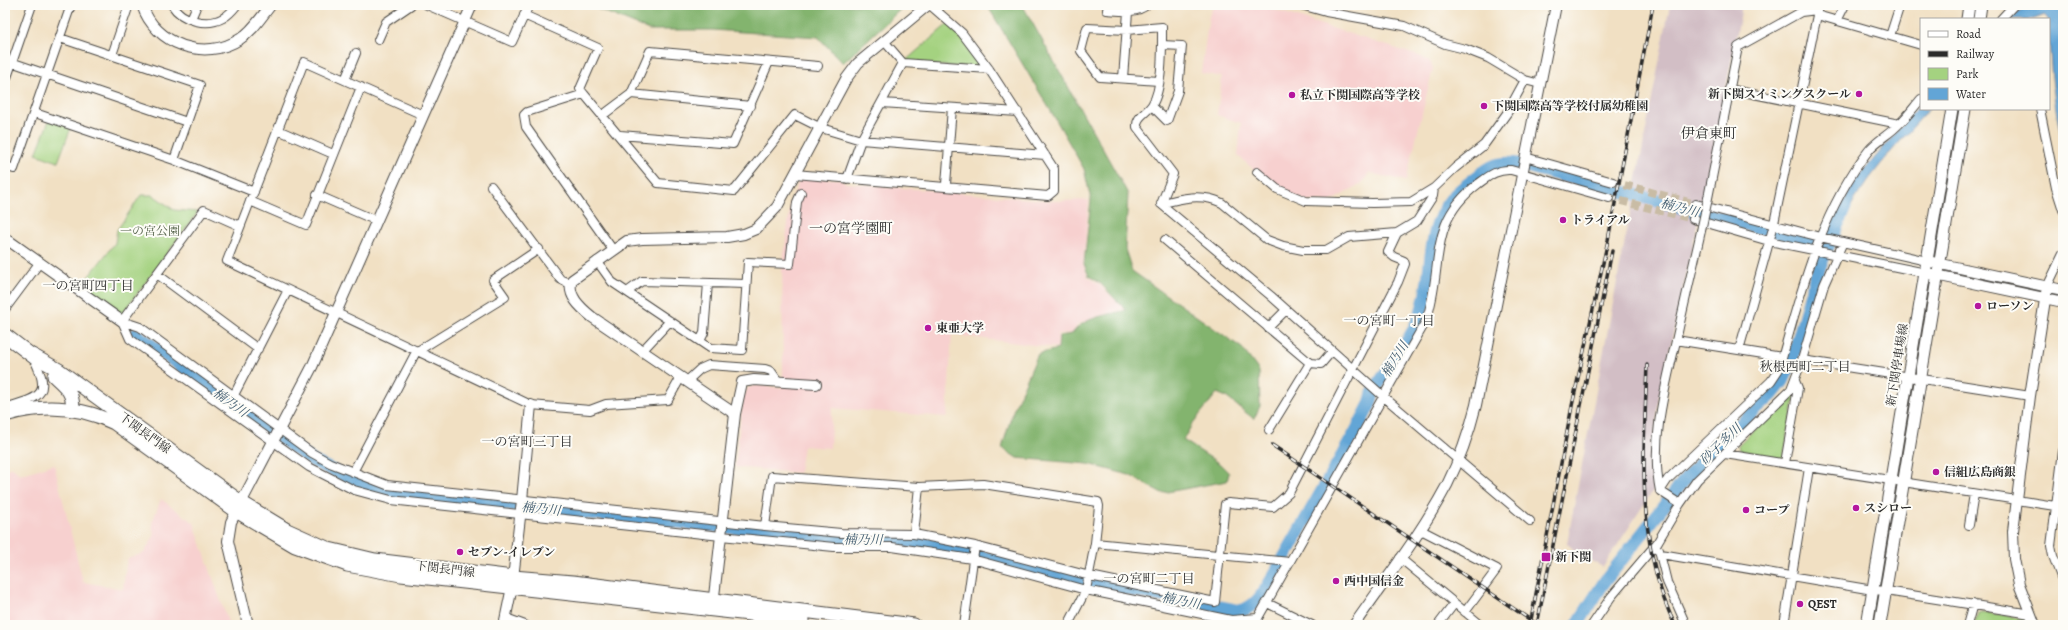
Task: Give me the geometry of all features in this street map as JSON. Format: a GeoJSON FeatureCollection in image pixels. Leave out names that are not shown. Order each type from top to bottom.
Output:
{"type":"FeatureCollection","features":[{"type":"Feature","properties":{"kind":"main road"},"geometry":{"type":"LineString","coordinates":[[1967,18],[1969,5]]}},
{"type":"Feature","properties":{"kind":"main road"},"geometry":{"type":"LineString","coordinates":[[1979,18],[1981,5]]}},
{"type":"Feature","properties":{"kind":"main road","name":"新下関停車場線"},"geometry":{"type":"LineString","coordinates":[[1867,625],[1952,110]]}},
{"type":"Feature","properties":{"kind":"main road","name":"新下関停車場線"},"geometry":{"type":"LineString","coordinates":[[1880,625],[1940,264],[1964,110]]}},
{"type":"Feature","properties":{"kind":"main road","name":"下関長門線"},"geometry":{"type":"LineString","coordinates":[[5,335],[32,355],[67,387],[73,400],[69,409],[91,412],[114,423],[239,506]]}},
{"type":"Feature","properties":{"kind":"main road","name":"下関長門線"},"geometry":{"type":"LineString","coordinates":[[32,355],[59,370],[239,506],[295,546],[347,565],[401,575],[512,582],[713,605],[914,625]]}},
{"type":"Feature","properties":{"kind":"main road"},"geometry":{"type":"LineString","coordinates":[[5,415],[33,409],[69,409]]}},
{"type":"Feature","properties":{"kind":"main road"},"geometry":{"type":"LineString","coordinates":[[5,424],[28,416],[69,409]]}},
{"type":"Feature","properties":{"kind":"main road","name":"下関長門線"},"geometry":{"type":"LineString","coordinates":[[713,605],[842,625]]}},
{"type":"Feature","properties":{"kind":"street"},"geometry":{"type":"LineString","coordinates":[[5,83],[9,61],[32,5]]}},
{"type":"Feature","properties":{"kind":"street"},"geometry":{"type":"LineString","coordinates":[[5,166],[14,169],[35,113],[71,5]]}},
{"type":"Feature","properties":{"kind":"street"},"geometry":{"type":"LineString","coordinates":[[112,55],[129,5]]}},
{"type":"Feature","properties":{"kind":"street"},"geometry":{"type":"LineString","coordinates":[[142,5],[151,22],[172,41],[188,47],[206,50],[218,48],[239,40],[249,32],[270,5]]}},
{"type":"Feature","properties":{"kind":"street"},"geometry":{"type":"LineString","coordinates":[[172,5],[183,16],[211,23],[228,15],[237,5]]}},
{"type":"Feature","properties":{"kind":"street"},"geometry":{"type":"LineString","coordinates":[[191,19],[197,5]]}},
{"type":"Feature","properties":{"kind":"street"},"geometry":{"type":"LineString","coordinates":[[378,40],[386,22],[411,5]]}},
{"type":"Feature","properties":{"kind":"street"},"geometry":{"type":"LineString","coordinates":[[426,5],[512,42],[528,5]]}},
{"type":"Feature","properties":{"kind":"street"},"geometry":{"type":"LineString","coordinates":[[248,625],[228,541],[231,522],[312,367],[472,5]]}},
{"type":"Feature","properties":{"kind":"street"},"geometry":{"type":"LineString","coordinates":[[735,414],[587,313],[571,293],[570,284],[575,276],[627,241],[642,239],[727,237],[744,234],[756,229],[767,220],[777,207],[795,174],[821,128],[846,79],[858,63],[929,5],[962,33],[989,69],[1018,112],[1054,169],[1054,191],[1048,196],[795,174]]}},
{"type":"Feature","properties":{"kind":"street"},"geometry":{"type":"LineString","coordinates":[[1108,5],[1108,10],[1128,12],[1143,9],[1147,5]]}},
{"type":"Feature","properties":{"kind":"street"},"geometry":{"type":"LineString","coordinates":[[1301,5],[1326,12],[1404,26],[1445,44],[1465,49],[1488,58],[1525,80],[1540,84]]}},
{"type":"Feature","properties":{"kind":"street"},"geometry":{"type":"LineString","coordinates":[[1354,625],[1421,530],[1447,484],[1459,460],[1466,441],[1476,405],[1556,5]]}},
{"type":"Feature","properties":{"kind":"street"},"geometry":{"type":"LineString","coordinates":[[1838,21],[1845,5]]}},
{"type":"Feature","properties":{"kind":"street"},"geometry":{"type":"LineString","coordinates":[[1890,36],[1900,5]]}},
{"type":"Feature","properties":{"kind":"street"},"geometry":{"type":"LineString","coordinates":[[2004,18],[2014,5]]}},
{"type":"Feature","properties":{"kind":"street"},"geometry":{"type":"LineString","coordinates":[[1740,350],[1773,226],[1817,10]]}},
{"type":"Feature","properties":{"kind":"street"},"geometry":{"type":"LineString","coordinates":[[1679,503],[1662,492],[1658,478],[1658,446],[1662,399],[1701,231],[1738,47],[1801,12],[1817,10],[1838,21],[1920,45]]}},
{"type":"Feature","properties":{"kind":"street"},"geometry":{"type":"LineString","coordinates":[[1123,78],[1128,12]]}},
{"type":"Feature","properties":{"kind":"street"},"geometry":{"type":"LineString","coordinates":[[524,15],[598,48],[580,89],[620,135],[658,183],[734,191],[794,115],[821,128],[861,140],[1045,155]]}},
{"type":"Feature","properties":{"kind":"street"},"geometry":{"type":"LineString","coordinates":[[1159,81],[1100,77],[1081,51],[1087,28],[1126,30],[1162,28],[1159,81],[1152,106],[1142,114],[1137,122],[1137,127],[1173,174],[1161,204]]}},
{"type":"Feature","properties":{"kind":"street"},"geometry":{"type":"LineString","coordinates":[[60,38],[200,85],[174,160]]}},
{"type":"Feature","properties":{"kind":"street"},"geometry":{"type":"LineString","coordinates":[[884,42],[903,63],[989,69]]}},
{"type":"Feature","properties":{"kind":"street"},"geometry":{"type":"LineString","coordinates":[[1152,106],[1167,121],[1178,91],[1182,46],[1162,45]]}},
{"type":"Feature","properties":{"kind":"street"},"geometry":{"type":"LineString","coordinates":[[603,116],[631,94],[650,52],[818,66]]}},
{"type":"Feature","properties":{"kind":"street"},"geometry":{"type":"LineString","coordinates":[[345,80],[356,53]]}},
{"type":"Feature","properties":{"kind":"street"},"geometry":{"type":"LineString","coordinates":[[9,61],[187,122]]}},
{"type":"Feature","properties":{"kind":"street"},"geometry":{"type":"LineString","coordinates":[[423,115],[304,62],[227,262],[531,405],[590,410],[606,404],[668,400],[684,379],[709,365],[765,369],[771,371],[778,381]]}},
{"type":"Feature","properties":{"kind":"street"},"geometry":{"type":"LineString","coordinates":[[620,135],[733,144],[751,106],[769,62]]}},
{"type":"Feature","properties":{"kind":"street"},"geometry":{"type":"LineString","coordinates":[[847,179],[861,140],[903,63]]}},
{"type":"Feature","properties":{"kind":"street"},"geometry":{"type":"LineString","coordinates":[[1257,172],[1277,189],[1306,201],[1411,202],[1434,188],[1455,168],[1484,145],[1507,113],[1525,80]]}},
{"type":"Feature","properties":{"kind":"street"},"geometry":{"type":"LineString","coordinates":[[250,201],[306,225],[360,87]]}},
{"type":"Feature","properties":{"kind":"street"},"geometry":{"type":"LineString","coordinates":[[1729,89],[1899,124]]}},
{"type":"Feature","properties":{"kind":"street"},"geometry":{"type":"LineString","coordinates":[[584,94],[532,109],[524,115],[524,121],[526,128],[613,250]]}},
{"type":"Feature","properties":{"kind":"street"},"geometry":{"type":"LineString","coordinates":[[631,94],[751,106]]}},
{"type":"Feature","properties":{"kind":"street"},"geometry":{"type":"LineString","coordinates":[[1662,492],[1668,479],[1772,381],[1779,369],[1802,287],[1821,238],[1847,182],[1870,149],[1899,124],[1920,100]]}},
{"type":"Feature","properties":{"kind":"street"},"geometry":{"type":"LineString","coordinates":[[882,103],[1018,112]]}},
{"type":"Feature","properties":{"kind":"street"},"geometry":{"type":"LineString","coordinates":[[946,184],[952,108]]}},
{"type":"Feature","properties":{"kind":"street"},"geometry":{"type":"LineString","coordinates":[[2040,110],[2054,181],[2063,210]]}},
{"type":"Feature","properties":{"kind":"street"},"geometry":{"type":"LineString","coordinates":[[35,113],[174,160],[254,192]]}},
{"type":"Feature","properties":{"kind":"street"},"geometry":{"type":"LineString","coordinates":[[278,130],[333,154]]}},
{"type":"Feature","properties":{"kind":"street"},"geometry":{"type":"LineString","coordinates":[[1525,157],[1613,182]]}},
{"type":"Feature","properties":{"kind":"street"},"geometry":{"type":"LineString","coordinates":[[5,238],[122,322],[140,327],[234,395],[309,467],[354,490],[391,500],[521,508],[721,528],[834,547],[892,547],[972,559],[1086,590],[1231,620],[1256,621],[1416,341],[1432,303],[1440,237],[1446,221],[1466,195],[1494,172],[1503,169],[1609,198]]}},
{"type":"Feature","properties":{"kind":"street"},"geometry":{"type":"LineString","coordinates":[[491,186],[560,279],[570,284]]}},
{"type":"Feature","properties":{"kind":"street"},"geometry":{"type":"LineString","coordinates":[[1161,204],[1197,197],[1214,199],[1222,203],[1267,240],[1283,246],[1303,250],[1326,250],[1349,237],[1397,233],[1417,221],[1433,196],[1434,188]]}},
{"type":"Feature","properties":{"kind":"street"},"geometry":{"type":"LineString","coordinates":[[597,261],[612,282],[700,342],[710,348],[742,350],[748,262],[790,264],[796,210],[801,193]]}},
{"type":"Feature","properties":{"kind":"street"},"geometry":{"type":"LineString","coordinates":[[317,195],[370,218]]}},
{"type":"Feature","properties":{"kind":"street"},"geometry":{"type":"LineString","coordinates":[[1161,204],[1530,521]]}},
{"type":"Feature","properties":{"kind":"street"},"geometry":{"type":"LineString","coordinates":[[1696,204],[1821,238],[2063,290]]}},
{"type":"Feature","properties":{"kind":"street"},"geometry":{"type":"LineString","coordinates":[[122,322],[204,210],[240,226]]}},
{"type":"Feature","properties":{"kind":"street"},"geometry":{"type":"LineString","coordinates":[[1693,219],[1836,255],[2063,302]]}},
{"type":"Feature","properties":{"kind":"street"},"geometry":{"type":"LineString","coordinates":[[122,322],[130,338],[277,435],[330,463],[386,485],[521,508],[721,528],[766,526],[841,533],[914,534],[975,546],[1090,576],[1214,602],[1221,555],[1225,504],[1273,507],[1289,493],[1405,264],[1404,261],[1394,257],[1388,252],[1397,233]]}},
{"type":"Feature","properties":{"kind":"street"},"geometry":{"type":"LineString","coordinates":[[1165,240],[1310,363],[1321,364],[1332,351]]}},
{"type":"Feature","properties":{"kind":"street"},"geometry":{"type":"LineString","coordinates":[[1592,625],[1611,597],[1657,543],[1679,503],[1697,480],[1784,398],[1795,381],[1824,285],[1841,242]]}},
{"type":"Feature","properties":{"kind":"street"},"geometry":{"type":"LineString","coordinates":[[353,472],[416,352],[505,297],[494,280],[539,249]]}},
{"type":"Feature","properties":{"kind":"street"},"geometry":{"type":"LineString","coordinates":[[2035,625],[2019,584],[2014,559],[2013,531],[2044,298],[2047,287],[2063,254]]}},
{"type":"Feature","properties":{"kind":"street"},"geometry":{"type":"LineString","coordinates":[[5,309],[40,262]]}},
{"type":"Feature","properties":{"kind":"street"},"geometry":{"type":"LineString","coordinates":[[157,274],[258,349]]}},
{"type":"Feature","properties":{"kind":"street"},"geometry":{"type":"LineString","coordinates":[[627,292],[642,281],[746,284]]}},
{"type":"Feature","properties":{"kind":"street"},"geometry":{"type":"LineString","coordinates":[[700,342],[704,333],[708,283]]}},
{"type":"Feature","properties":{"kind":"street"},"geometry":{"type":"LineString","coordinates":[[234,395],[288,290]]}},
{"type":"Feature","properties":{"kind":"street"},"geometry":{"type":"LineString","coordinates":[[1268,328],[1286,310]]}},
{"type":"Feature","properties":{"kind":"street"},"geometry":{"type":"LineString","coordinates":[[642,351],[670,321]]}},
{"type":"Feature","properties":{"kind":"street"},"geometry":{"type":"LineString","coordinates":[[1676,340],[1782,357]]}},
{"type":"Feature","properties":{"kind":"street"},"geometry":{"type":"LineString","coordinates":[[5,408],[28,401],[41,390],[43,377],[32,355]]}},
{"type":"Feature","properties":{"kind":"street"},"geometry":{"type":"LineString","coordinates":[[1802,360],[1920,380],[2030,396]]}},
{"type":"Feature","properties":{"kind":"street"},"geometry":{"type":"LineString","coordinates":[[1269,430],[1310,363]]}},
{"type":"Feature","properties":{"kind":"street"},"geometry":{"type":"LineString","coordinates":[[713,605],[735,414],[742,382],[754,380],[816,384]]}},
{"type":"Feature","properties":{"kind":"street"},"geometry":{"type":"LineString","coordinates":[[1785,464],[1798,388],[1795,381]]}},
{"type":"Feature","properties":{"kind":"street"},"geometry":{"type":"LineString","coordinates":[[525,625],[505,622],[512,582],[521,508],[531,405]]}},
{"type":"Feature","properties":{"kind":"street"},"geometry":{"type":"LineString","coordinates":[[2063,451],[2051,546],[2053,556],[2063,582]]}},
{"type":"Feature","properties":{"kind":"street"},"geometry":{"type":"LineString","coordinates":[[1725,454],[2055,506]]}},
{"type":"Feature","properties":{"kind":"street"},"geometry":{"type":"LineString","coordinates":[[1784,625],[1809,468]]}},
{"type":"Feature","properties":{"kind":"street"},"geometry":{"type":"LineString","coordinates":[[766,526],[772,476],[919,487],[983,484],[1098,502],[1099,506],[1090,576],[1086,590],[1068,625]]}},
{"type":"Feature","properties":{"kind":"street"},"geometry":{"type":"LineString","coordinates":[[914,534],[919,487]]}},
{"type":"Feature","properties":{"kind":"street"},"geometry":{"type":"LineString","coordinates":[[1969,525],[1974,494]]}},
{"type":"Feature","properties":{"kind":"street"},"geometry":{"type":"LineString","coordinates":[[1421,530],[1498,569],[1465,612]]}},
{"type":"Feature","properties":{"kind":"street"},"geometry":{"type":"LineString","coordinates":[[1095,543],[1290,562]]}},
{"type":"Feature","properties":{"kind":"street"},"geometry":{"type":"LineString","coordinates":[[1657,543],[1667,582],[1686,625]]}},
{"type":"Feature","properties":{"kind":"street"},"geometry":{"type":"LineString","coordinates":[[964,625],[975,546]]}},
{"type":"Feature","properties":{"kind":"street"},"geometry":{"type":"LineString","coordinates":[[1661,554],[1792,575],[1873,590],[1886,590],[2031,614]]}},
{"type":"Feature","properties":{"kind":"street"},"geometry":{"type":"LineString","coordinates":[[1400,558],[1481,625]]}},
{"type":"Feature","properties":{"kind":"street"},"geometry":{"type":"LineString","coordinates":[[1267,603],[1312,625]]}},
{"type":"Feature","properties":{"kind":"street"},"geometry":{"type":"LineString","coordinates":[[1438,625],[1454,604]]}},
{"type":"Feature","properties":{"kind":"street"},"geometry":{"type":"LineString","coordinates":[[1967,625],[1973,604]]}},
{"type":"Feature","properties":{"kind":"shaded area"},"geometry":{"type":"Polygon","coordinates":[[[1214,5],[1260,5],[1422,57],[1430,62],[1433,68],[1406,181],[1369,173],[1362,183],[1330,202],[1306,201],[1277,189],[1238,156],[1241,123],[1217,115],[1222,77],[1201,73],[1209,16],[1214,5]]]}},
{"type":"Feature","properties":{"kind":"shaded area"},"geometry":{"type":"Polygon","coordinates":[[[1670,5],[1741,5],[1741,12],[1713,152],[1659,398],[1655,435],[1654,489],[1603,567],[1578,554],[1567,543],[1670,5]]]}},
{"type":"Feature","properties":{"kind":"shaded area","name":"東亜大学"},"geometry":{"type":"Polygon","coordinates":[[[800,178],[840,179],[846,183],[1055,201],[1089,200],[1083,264],[1088,277],[1099,284],[1124,309],[1098,316],[1078,324],[1072,333],[1058,334],[1057,348],[961,336],[952,333],[947,417],[832,408],[830,448],[803,446],[799,473],[735,467],[743,397],[748,388],[755,385],[781,388],[783,373],[782,268],[791,201],[800,178]]]}},
{"type":"Feature","properties":{"kind":"shaded area"},"geometry":{"type":"Polygon","coordinates":[[[54,464],[83,582],[123,589],[127,559],[144,553],[154,536],[152,523],[161,499],[194,523],[229,625],[9,625],[5,608],[5,470],[12,467],[20,475],[54,464]]]}},
{"type":"Feature","properties":{"kind":"green space"},"geometry":{"type":"Polygon","coordinates":[[[588,5],[905,5],[843,63],[818,37],[712,30],[649,30],[588,5]]]}},
{"type":"Feature","properties":{"kind":"green space"},"geometry":{"type":"Polygon","coordinates":[[[987,5],[1023,6],[1128,194],[1125,249],[1132,271],[1242,348],[1259,371],[1260,406],[1254,419],[1226,397],[1217,393],[1193,423],[1183,440],[1220,464],[1229,473],[1227,481],[1162,493],[1129,475],[1088,464],[1017,458],[1002,448],[1013,411],[1038,354],[1058,349],[1059,336],[1072,334],[1077,328],[1089,320],[1126,310],[1100,283],[1089,276],[1084,264],[1091,200],[1084,169],[987,5]]]}},
{"type":"Feature","properties":{"kind":"green space"},"geometry":{"type":"Polygon","coordinates":[[[950,22],[989,69],[903,63],[950,22]]]}},
{"type":"Feature","properties":{"kind":"green space"},"geometry":{"type":"Polygon","coordinates":[[[50,118],[72,125],[58,162],[36,154],[50,118]]]}},
{"type":"Feature","properties":{"kind":"green space","name":"一の宮公園"},"geometry":{"type":"Polygon","coordinates":[[[141,195],[153,195],[174,210],[198,212],[122,314],[119,314],[81,286],[115,243],[117,230],[141,195]]]}},
{"type":"Feature","properties":{"kind":"green space"},"geometry":{"type":"Polygon","coordinates":[[[1793,392],[1796,393],[1783,459],[1739,450],[1738,445],[1793,392]]]}},
{"type":"Feature","properties":{"kind":"green space"},"geometry":{"type":"Polygon","coordinates":[[[1982,612],[2026,618],[2029,625],[1974,625],[1978,613],[1982,612]]]}},
{"type":"Feature","properties":{"kind":"water"},"geometry":{"type":"Polygon","coordinates":[[[2030,5],[2063,5],[2063,147],[2053,83],[2050,51],[2050,18],[2045,15],[2037,18],[2010,18],[2030,5]]]}},
{"type":"Feature","properties":{"kind":"water"},"geometry":{"type":"Polygon","coordinates":[[[1920,104],[1920,110],[1928,110],[1870,178],[1841,224],[1833,220],[1856,180],[1920,104]]]}},
{"type":"Feature","properties":{"kind":"waterway","name":"楠乃川"},"geometry":{"type":"LineString","coordinates":[[136,334],[313,461],[357,482],[393,493],[852,540],[879,539],[924,543],[1094,583],[1241,611],[1257,600],[1269,584],[1356,431],[1370,404],[1373,393],[1410,336],[1425,300],[1433,240],[1443,212],[1456,193],[1489,168],[1505,163],[1518,164],[1828,246]]}},
{"type":"Feature","properties":{"kind":"waterway","name":"砂子多川"},"geometry":{"type":"LineString","coordinates":[[1577,625],[1605,581],[1682,483],[1713,449],[1772,395],[1783,381],[1792,361],[1815,278],[1845,207]]}},
{"type":"Feature","properties":{"kind":"tunnel"},"geometry":{"type":"LineString","coordinates":[[1613,182],[1696,204]]}},
{"type":"Feature","properties":{"kind":"tunnel"},"geometry":{"type":"LineString","coordinates":[[1609,198],[1693,219]]}},
{"type":"Feature","properties":{"kind":"railway"},"geometry":{"type":"LineString","coordinates":[[1530,625],[1572,406],[1608,240],[1653,5]]}},
{"type":"Feature","properties":{"kind":"railway"},"geometry":{"type":"LineString","coordinates":[[1537,625],[1612,251]]}},
{"type":"Feature","properties":{"kind":"railway"},"geometry":{"type":"LineString","coordinates":[[1647,365],[1644,464],[1648,530],[1653,562],[1662,594],[1675,625]]}},
{"type":"Feature","properties":{"kind":"railway"},"geometry":{"type":"LineString","coordinates":[[1272,445],[1535,623]]}},
{"type":"Feature","properties":{"kind":"place","name":"新下関スイミングスクール"},"geometry":{"type":"Point","coordinates":[1859,94]}},
{"type":"Feature","properties":{"kind":"place","name":"私立下関国際高等学校"},"geometry":{"type":"Point","coordinates":[1292,95]}},
{"type":"Feature","properties":{"kind":"place","name":"下関国際高等学校付属幼稚園"},"geometry":{"type":"Point","coordinates":[1484,106]}},
{"type":"Feature","properties":{"kind":"place","name":"トライアル"},"geometry":{"type":"Point","coordinates":[1563,220]}},
{"type":"Feature","properties":{"kind":"place","name":"ローソン"},"geometry":{"type":"Point","coordinates":[1978,306]}},
{"type":"Feature","properties":{"kind":"place","name":"東亜大学"},"geometry":{"type":"Point","coordinates":[928,328]}},
{"type":"Feature","properties":{"kind":"place","name":"信組広島商銀"},"geometry":{"type":"Point","coordinates":[1936,472]}},
{"type":"Feature","properties":{"kind":"place","name":"スシロー"},"geometry":{"type":"Point","coordinates":[1856,508]}},
{"type":"Feature","properties":{"kind":"place","name":"コープ"},"geometry":{"type":"Point","coordinates":[1746,510]}},
{"type":"Feature","properties":{"kind":"place","name":"セブン-イレブン"},"geometry":{"type":"Point","coordinates":[460,552]}},
{"type":"Feature","properties":{"kind":"place","name":"新下関"},"geometry":{"type":"Point","coordinates":[1546,557]}},
{"type":"Feature","properties":{"kind":"place","name":"西中国信金"},"geometry":{"type":"Point","coordinates":[1336,581]}},
{"type":"Feature","properties":{"kind":"place","name":"QEST"},"geometry":{"type":"Point","coordinates":[1800,604]}},
{"type":"Feature","properties":{"kind":"district","name":"伊倉東町"},"geometry":{"type":"Point","coordinates":[1709,133]}},
{"type":"Feature","properties":{"kind":"district","name":"一の宮学園町"},"geometry":{"type":"Point","coordinates":[851,228]}},
{"type":"Feature","properties":{"kind":"district","name":"一の宮町四丁目"},"geometry":{"type":"Point","coordinates":[88,285]}},
{"type":"Feature","properties":{"kind":"district","name":"一の宮町一丁目"},"geometry":{"type":"Point","coordinates":[1389,320]}},
{"type":"Feature","properties":{"kind":"district","name":"秋根西町二丁目"},"geometry":{"type":"Point","coordinates":[1805,366]}},
{"type":"Feature","properties":{"kind":"district","name":"一の宮町三丁目"},"geometry":{"type":"Point","coordinates":[527,441]}},
{"type":"Feature","properties":{"kind":"district","name":"一の宮町二丁目"},"geometry":{"type":"Point","coordinates":[1149,578]}}]}
